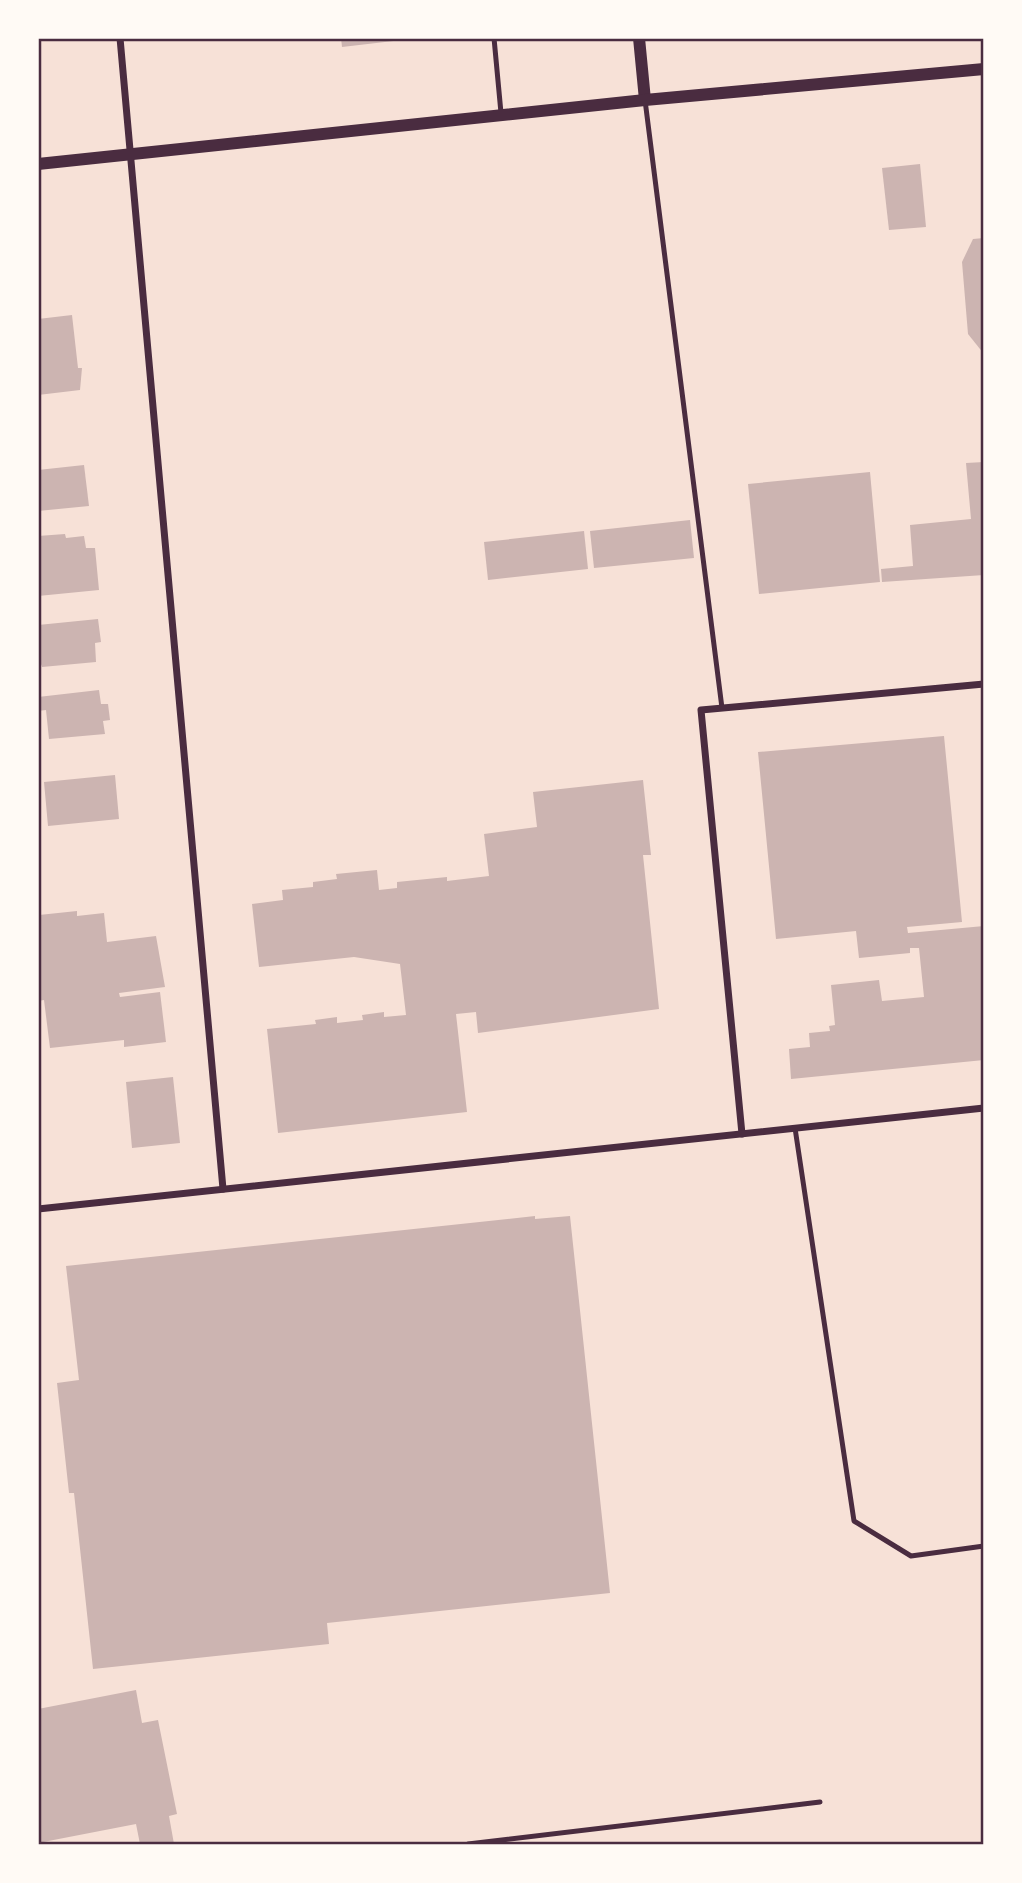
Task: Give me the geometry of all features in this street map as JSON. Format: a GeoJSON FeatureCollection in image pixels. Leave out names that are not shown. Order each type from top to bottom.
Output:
{"type":"FeatureCollection","features":[{"type":"Feature","properties":{"kind":"street"},"geometry":{"type":"LineString","coordinates":[[120,38],[223,1189]]}},
{"type":"Feature","properties":{"kind":"street"},"geometry":{"type":"LineString","coordinates":[[639,38],[645,100]]}},
{"type":"Feature","properties":{"kind":"street"},"geometry":{"type":"LineString","coordinates":[[38,164],[645,100],[984,69]]}},
{"type":"Feature","properties":{"kind":"street"},"geometry":{"type":"LineString","coordinates":[[742,1134],[701,710],[984,684]]}},
{"type":"Feature","properties":{"kind":"street"},"geometry":{"type":"LineString","coordinates":[[38,1209],[984,1108]]}},
{"type":"Feature","properties":{"kind":"lane"},"geometry":{"type":"LineString","coordinates":[[494,38],[501,117]]}},
{"type":"Feature","properties":{"kind":"lane"},"geometry":{"type":"LineString","coordinates":[[645,100],[722,708]]}},
{"type":"Feature","properties":{"kind":"lane"},"geometry":{"type":"LineString","coordinates":[[796,1128],[854,1521],[911,1556],[984,1546]]}},
{"type":"Feature","properties":{"kind":"lane"},"geometry":{"type":"LineString","coordinates":[[468,1844],[820,1802]]}},
{"type":"Feature","properties":{"kind":"building"},"geometry":{"type":"Polygon","coordinates":[[[341,38],[402,38],[402,40],[342,47],[341,38]]]}},
{"type":"Feature","properties":{"kind":"building"},"geometry":{"type":"Polygon","coordinates":[[[920,164],[926,227],[889,230],[882,168],[920,164]]]}},
{"type":"Feature","properties":{"kind":"building"},"geometry":{"type":"Polygon","coordinates":[[[984,238],[984,354],[968,334],[962,262],[973,239],[984,238]]]}},
{"type":"Feature","properties":{"kind":"building"},"geometry":{"type":"Polygon","coordinates":[[[72,315],[78,368],[82,368],[80,390],[38,395],[38,319],[72,315]]]}},
{"type":"Feature","properties":{"kind":"building"},"geometry":{"type":"Polygon","coordinates":[[[984,462],[984,575],[882,582],[881,569],[913,566],[910,525],[971,519],[966,463],[984,462]]]}},
{"type":"Feature","properties":{"kind":"building"},"geometry":{"type":"Polygon","coordinates":[[[84,465],[89,506],[38,511],[38,470],[84,465]]]}},
{"type":"Feature","properties":{"kind":"building"},"geometry":{"type":"Polygon","coordinates":[[[870,472],[880,582],[759,594],[748,484],[870,472]]]}},
{"type":"Feature","properties":{"kind":"building"},"geometry":{"type":"Polygon","coordinates":[[[690,520],[694,558],[594,568],[590,531],[690,520]]]}},
{"type":"Feature","properties":{"kind":"building"},"geometry":{"type":"Polygon","coordinates":[[[584,531],[588,569],[488,580],[484,542],[584,531]]]}},
{"type":"Feature","properties":{"kind":"building"},"geometry":{"type":"Polygon","coordinates":[[[65,534],[66,538],[84,536],[86,548],[95,548],[99,590],[38,596],[38,536],[65,534]]]}},
{"type":"Feature","properties":{"kind":"building"},"geometry":{"type":"Polygon","coordinates":[[[98,619],[101,642],[95,643],[96,662],[42,667],[38,655],[38,625],[98,619]]]}},
{"type":"Feature","properties":{"kind":"building"},"geometry":{"type":"Polygon","coordinates":[[[99,690],[101,704],[108,704],[110,720],[103,721],[105,734],[49,739],[46,710],[38,711],[38,697],[99,690]]]}},
{"type":"Feature","properties":{"kind":"building"},"geometry":{"type":"Polygon","coordinates":[[[944,736],[962,922],[907,927],[908,933],[984,926],[984,1060],[791,1079],[789,1049],[810,1047],[809,1033],[830,1031],[829,1026],[835,1025],[831,985],[879,980],[882,1001],[924,997],[919,948],[910,948],[910,953],[859,958],[856,931],[776,939],[758,752],[944,736]]]}},
{"type":"Feature","properties":{"kind":"building"},"geometry":{"type":"Polygon","coordinates":[[[115,775],[119,819],[48,826],[44,782],[115,775]]]}},
{"type":"Feature","properties":{"kind":"building"},"geometry":{"type":"Polygon","coordinates":[[[643,780],[651,855],[643,855],[659,1009],[478,1033],[476,1012],[456,1014],[467,1112],[278,1133],[267,1029],[316,1024],[315,1020],[337,1017],[337,1023],[363,1020],[362,1015],[384,1012],[384,1017],[406,1015],[400,964],[354,957],[259,967],[252,904],[283,900],[282,890],[313,887],[313,882],[337,879],[336,874],[377,870],[379,890],[397,888],[397,882],[447,877],[447,881],[489,876],[484,834],[537,827],[533,792],[643,780]]]}},
{"type":"Feature","properties":{"kind":"building"},"geometry":{"type":"Polygon","coordinates":[[[77,911],[77,916],[104,913],[107,942],[156,936],[165,987],[119,993],[120,997],[160,992],[166,1042],[124,1047],[124,1040],[50,1048],[44,1000],[38,1001],[39,915],[77,911]]]}},
{"type":"Feature","properties":{"kind":"building"},"geometry":{"type":"Polygon","coordinates":[[[173,1077],[180,1143],[132,1148],[126,1082],[173,1077]]]}},
{"type":"Feature","properties":{"kind":"building"},"geometry":{"type":"Polygon","coordinates":[[[535,1216],[535,1219],[570,1216],[610,1593],[327,1623],[329,1644],[93,1669],[74,1493],[69,1493],[57,1383],[79,1380],[66,1266],[535,1216]]]}},
{"type":"Feature","properties":{"kind":"building"},"geometry":{"type":"Polygon","coordinates":[[[136,1690],[142,1723],[158,1720],[177,1814],[169,1816],[174,1844],[140,1844],[136,1824],[38,1843],[38,1709],[136,1690]]]}}]}
